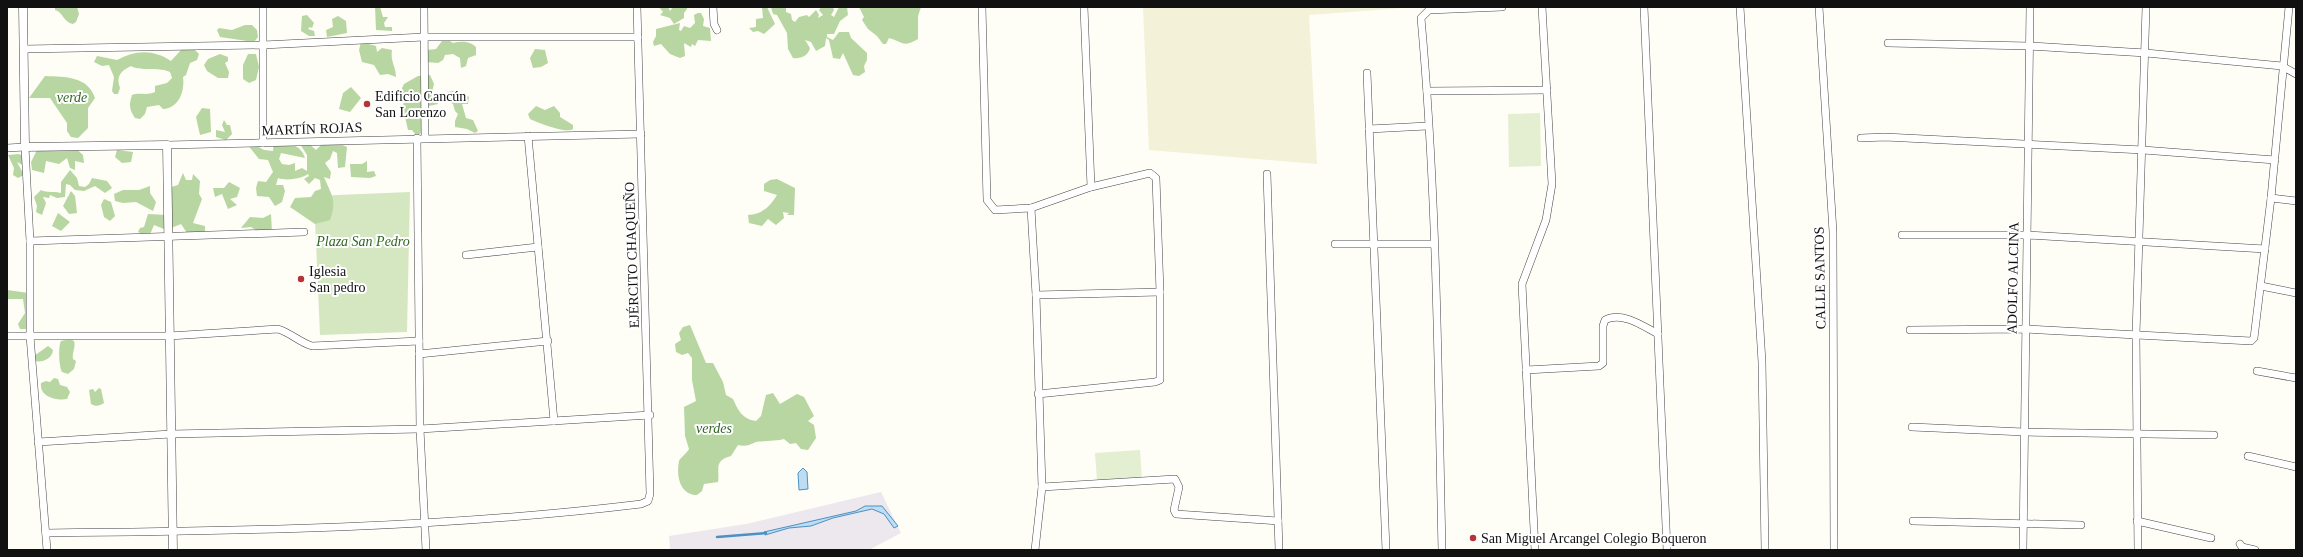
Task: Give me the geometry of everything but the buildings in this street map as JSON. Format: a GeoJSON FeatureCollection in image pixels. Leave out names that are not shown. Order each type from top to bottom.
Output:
{"type":"FeatureCollection","features":[{"type":"Feature","properties":{"kind":"street"},"geometry":{"type":"LineString","coordinates":[[23,7],[25,147],[30,241],[30,336],[47,550]]}},
{"type":"Feature","properties":{"kind":"street"},"geometry":{"type":"LineString","coordinates":[[262,7],[263,143]]}},
{"type":"Feature","properties":{"kind":"street"},"geometry":{"type":"LineString","coordinates":[[424,7],[425,138]]}},
{"type":"Feature","properties":{"kind":"street","name":"EJÉRCITO CHAQUEÑO"},"geometry":{"type":"LineString","coordinates":[[426,523],[544,516],[641,504],[648,501],[650,494],[650,414],[637,7]]}},
{"type":"Feature","properties":{"kind":"street"},"geometry":{"type":"LineString","coordinates":[[713,7],[714,24],[717,30]]}},
{"type":"Feature","properties":{"kind":"street"},"geometry":{"type":"LineString","coordinates":[[982,7],[987,200],[995,210],[1031,208],[1090,187],[1150,173],[1155,176],[1160,292],[1160,380],[1148,383],[1038,394]]}},
{"type":"Feature","properties":{"kind":"street"},"geometry":{"type":"LineString","coordinates":[[1084,7],[1090,187]]}},
{"type":"Feature","properties":{"kind":"street"},"geometry":{"type":"LineString","coordinates":[[1442,550],[1434,244],[1427,126],[1427,91],[1421,18],[1424,12],[1429,10],[1502,7]]}},
{"type":"Feature","properties":{"kind":"street"},"geometry":{"type":"LineString","coordinates":[[1535,550],[1522,284],[1546,220],[1552,184],[1542,7]]}},
{"type":"Feature","properties":{"kind":"street"},"geometry":{"type":"LineString","coordinates":[[1644,7],[1667,550]]}},
{"type":"Feature","properties":{"kind":"street"},"geometry":{"type":"LineString","coordinates":[[1740,7],[1762,362],[1765,550]]}},
{"type":"Feature","properties":{"kind":"street","name":"CALLE SANTOS"},"geometry":{"type":"LineString","coordinates":[[1818,7],[1833,232],[1834,550]]}},
{"type":"Feature","properties":{"kind":"street","name":"ADOLFO ALCINA"},"geometry":{"type":"LineString","coordinates":[[2022,550],[2030,7]]}},
{"type":"Feature","properties":{"kind":"street"},"geometry":{"type":"LineString","coordinates":[[2138,550],[2136,335],[2146,53],[2146,7]]}},
{"type":"Feature","properties":{"kind":"street"},"geometry":{"type":"LineString","coordinates":[[1910,330],[2025,329],[2251,341],[2254,338],[2261,286],[2275,160],[2282,66],[2289,7]]}},
{"type":"Feature","properties":{"kind":"street"},"geometry":{"type":"LineString","coordinates":[[24,49],[263,45],[424,37],[638,37]]}},
{"type":"Feature","properties":{"kind":"street"},"geometry":{"type":"LineString","coordinates":[[1888,44],[2030,46],[2146,53],[2282,66],[2296,74]]}},
{"type":"Feature","properties":{"kind":"street"},"geometry":{"type":"LineString","coordinates":[[1367,73],[1386,550]]}},
{"type":"Feature","properties":{"kind":"street"},"geometry":{"type":"LineString","coordinates":[[1427,91],[1547,90]]}},
{"type":"Feature","properties":{"kind":"street"},"geometry":{"type":"LineString","coordinates":[[1369,129],[1427,126]]}},
{"type":"Feature","properties":{"kind":"street","name":"MARTÍN ROJAS"},"geometry":{"type":"LineString","coordinates":[[7,148],[641,134]]}},
{"type":"Feature","properties":{"kind":"street"},"geometry":{"type":"LineString","coordinates":[[528,136],[548,341],[554,420]]}},
{"type":"Feature","properties":{"kind":"street"},"geometry":{"type":"LineString","coordinates":[[416,138],[420,429],[426,523],[426,550]]}},
{"type":"Feature","properties":{"kind":"street"},"geometry":{"type":"LineString","coordinates":[[1861,138],[2143,150],[2275,160]]}},
{"type":"Feature","properties":{"kind":"street"},"geometry":{"type":"LineString","coordinates":[[167,145],[167,237],[173,550]]}},
{"type":"Feature","properties":{"kind":"street"},"geometry":{"type":"LineString","coordinates":[[1267,174],[1279,550]]}},
{"type":"Feature","properties":{"kind":"street"},"geometry":{"type":"LineString","coordinates":[[2271,198],[2296,201]]}},
{"type":"Feature","properties":{"kind":"street"},"geometry":{"type":"LineString","coordinates":[[1031,208],[1036,296],[1042,487],[1035,550]]}},
{"type":"Feature","properties":{"kind":"street"},"geometry":{"type":"LineString","coordinates":[[30,241],[304,232]]}},
{"type":"Feature","properties":{"kind":"street"},"geometry":{"type":"LineString","coordinates":[[1902,235],[2027,236],[2265,249]]}},
{"type":"Feature","properties":{"kind":"street"},"geometry":{"type":"LineString","coordinates":[[1335,244],[1434,244]]}},
{"type":"Feature","properties":{"kind":"street"},"geometry":{"type":"LineString","coordinates":[[466,255],[538,246]]}},
{"type":"Feature","properties":{"kind":"street"},"geometry":{"type":"LineString","coordinates":[[2261,286],[2296,292]]}},
{"type":"Feature","properties":{"kind":"street"},"geometry":{"type":"LineString","coordinates":[[1036,296],[1160,292]]}},
{"type":"Feature","properties":{"kind":"street"},"geometry":{"type":"LineString","coordinates":[[1526,370],[1599,366],[1603,363],[1603,326],[1605,320],[1610,317],[1624,318],[1658,334]]}},
{"type":"Feature","properties":{"kind":"street"},"geometry":{"type":"LineString","coordinates":[[7,336],[169,336],[278,330],[287,332],[304,344],[312,346],[419,341]]}},
{"type":"Feature","properties":{"kind":"street"},"geometry":{"type":"LineString","coordinates":[[419,354],[548,341]]}},
{"type":"Feature","properties":{"kind":"street"},"geometry":{"type":"LineString","coordinates":[[2257,371],[2296,378]]}},
{"type":"Feature","properties":{"kind":"street"},"geometry":{"type":"LineString","coordinates":[[38,442],[171,434],[420,429],[650,414]]}},
{"type":"Feature","properties":{"kind":"street"},"geometry":{"type":"LineString","coordinates":[[1912,427],[2024,432],[2136,432],[2214,435]]}},
{"type":"Feature","properties":{"kind":"street"},"geometry":{"type":"LineString","coordinates":[[2248,456],[2296,467]]}},
{"type":"Feature","properties":{"kind":"street"},"geometry":{"type":"LineString","coordinates":[[1042,487],[1175,479],[1179,487],[1174,510],[1176,514],[1278,521]]}},
{"type":"Feature","properties":{"kind":"street"},"geometry":{"type":"LineString","coordinates":[[1913,521],[2081,524]]}},
{"type":"Feature","properties":{"kind":"street"},"geometry":{"type":"LineString","coordinates":[[2137,521],[2211,538]]}},
{"type":"Feature","properties":{"kind":"street"},"geometry":{"type":"LineString","coordinates":[[46,534],[173,532],[426,523]]}},
{"type":"Feature","properties":{"kind":"street"},"geometry":{"type":"LineString","coordinates":[[2240,544],[2242,547],[2255,550]]}},
{"type":"Feature","properties":{"kind":"shaded area"},"geometry":{"type":"Polygon","coordinates":[[[1143,7],[1417,7],[1309,15],[1317,164],[1149,150],[1143,7]]]}},
{"type":"Feature","properties":{"kind":"shaded area"},"geometry":{"type":"Polygon","coordinates":[[[881,492],[901,533],[869,550],[670,550],[669,536],[746,524],[881,492]]]}},
{"type":"Feature","properties":{"kind":"green space"},"geometry":{"type":"Polygon","coordinates":[[[55,7],[77,7],[79,14],[76,22],[73,24],[67,21],[58,11],[55,10],[55,7]]]}},
{"type":"Feature","properties":{"kind":"green space"},"geometry":{"type":"Polygon","coordinates":[[[375,7],[380,7],[383,17],[388,17],[384,23],[385,27],[392,27],[392,31],[376,30],[375,7]]]}},
{"type":"Feature","properties":{"kind":"green space"},"geometry":{"type":"Polygon","coordinates":[[[659,7],[668,7],[670,11],[673,7],[687,7],[687,9],[684,13],[684,18],[674,24],[670,18],[660,15],[663,12],[659,7]]]}},
{"type":"Feature","properties":{"kind":"green space"},"geometry":{"type":"Polygon","coordinates":[[[762,7],[767,7],[775,24],[764,34],[758,31],[753,32],[749,28],[756,27],[756,19],[763,18],[762,7]]]}},
{"type":"Feature","properties":{"kind":"green space"},"geometry":{"type":"Polygon","coordinates":[[[771,7],[786,7],[786,12],[791,14],[792,20],[795,22],[799,17],[807,15],[809,17],[816,10],[819,15],[818,18],[823,15],[819,10],[821,7],[833,7],[834,10],[831,15],[834,17],[839,7],[847,7],[848,15],[840,21],[834,34],[827,34],[827,37],[833,40],[839,32],[849,32],[851,38],[867,53],[867,60],[864,66],[865,72],[859,76],[853,75],[843,53],[840,59],[833,58],[829,40],[826,38],[825,46],[816,51],[811,42],[805,40],[810,48],[808,53],[799,58],[793,58],[788,49],[787,33],[777,15],[773,14],[771,7]]]}},
{"type":"Feature","properties":{"kind":"green space"},"geometry":{"type":"Polygon","coordinates":[[[859,7],[921,7],[918,16],[918,39],[906,44],[889,38],[886,44],[883,44],[877,36],[868,29],[862,20],[864,17],[859,7]]]}},
{"type":"Feature","properties":{"kind":"green space"},"geometry":{"type":"Polygon","coordinates":[[[701,13],[704,19],[703,26],[710,28],[711,41],[698,40],[695,46],[692,44],[691,47],[684,43],[685,56],[680,58],[670,54],[661,44],[654,46],[653,42],[656,36],[656,29],[680,23],[679,30],[681,31],[684,26],[690,28],[695,23],[694,15],[701,13]]]}},
{"type":"Feature","properties":{"kind":"green space"},"geometry":{"type":"Polygon","coordinates":[[[307,15],[314,23],[312,28],[310,27],[308,29],[314,31],[315,36],[309,36],[301,31],[302,16],[307,15]]]}},
{"type":"Feature","properties":{"kind":"green space"},"geometry":{"type":"Polygon","coordinates":[[[338,16],[346,21],[347,33],[327,37],[326,30],[333,27],[332,19],[338,16]]]}},
{"type":"Feature","properties":{"kind":"green space"},"geometry":{"type":"Polygon","coordinates":[[[245,25],[252,25],[257,30],[258,37],[254,42],[220,37],[217,30],[219,28],[232,30],[245,25]]]}},
{"type":"Feature","properties":{"kind":"green space"},"geometry":{"type":"Polygon","coordinates":[[[448,40],[453,43],[462,42],[471,44],[476,47],[476,55],[468,58],[466,66],[461,68],[460,58],[453,54],[445,55],[443,60],[438,63],[426,62],[427,50],[436,49],[442,41],[448,40]]]}},
{"type":"Feature","properties":{"kind":"green space"},"geometry":{"type":"Polygon","coordinates":[[[361,42],[376,46],[377,52],[382,48],[392,50],[396,77],[388,74],[380,75],[374,65],[362,62],[359,50],[361,42]]]}},
{"type":"Feature","properties":{"kind":"green space","name":"verde"},"geometry":{"type":"Polygon","coordinates":[[[188,48],[194,49],[199,54],[197,60],[190,63],[186,75],[183,77],[183,88],[180,98],[173,106],[169,108],[163,109],[159,105],[147,107],[145,114],[140,119],[135,118],[131,109],[130,104],[132,95],[149,94],[155,92],[155,86],[167,83],[172,78],[170,72],[160,69],[139,69],[131,66],[124,70],[120,75],[118,81],[120,88],[118,94],[114,94],[112,91],[114,77],[109,65],[102,66],[94,62],[97,56],[117,60],[130,54],[144,52],[158,54],[171,61],[181,50],[188,48]]]}},
{"type":"Feature","properties":{"kind":"green space"},"geometry":{"type":"Polygon","coordinates":[[[535,49],[545,50],[548,63],[541,67],[533,68],[530,58],[535,49]]]}},
{"type":"Feature","properties":{"kind":"green space"},"geometry":{"type":"Polygon","coordinates":[[[220,54],[228,57],[228,61],[225,63],[229,72],[228,78],[218,78],[207,71],[204,65],[208,59],[220,54]]]}},
{"type":"Feature","properties":{"kind":"green space"},"geometry":{"type":"Polygon","coordinates":[[[248,54],[256,54],[259,67],[256,80],[249,83],[243,79],[243,65],[248,54]]]}},
{"type":"Feature","properties":{"kind":"green space"},"geometry":{"type":"Polygon","coordinates":[[[430,75],[434,84],[432,92],[438,104],[424,107],[425,132],[416,135],[412,130],[408,130],[403,108],[404,99],[402,88],[404,84],[418,76],[430,75]]]}},
{"type":"Feature","properties":{"kind":"green space","name":"verde"},"geometry":{"type":"Polygon","coordinates":[[[45,76],[75,79],[87,85],[92,91],[95,98],[88,108],[88,128],[78,138],[71,137],[67,131],[67,123],[50,98],[29,98],[45,76]]]}},
{"type":"Feature","properties":{"kind":"green space"},"geometry":{"type":"Polygon","coordinates":[[[351,87],[361,98],[350,112],[339,109],[343,93],[351,87]]]}},
{"type":"Feature","properties":{"kind":"green space"},"geometry":{"type":"Polygon","coordinates":[[[457,90],[469,97],[468,104],[462,104],[466,118],[473,120],[478,131],[475,133],[467,129],[455,127],[455,121],[458,114],[455,111],[453,104],[447,100],[448,92],[457,90]]]}},
{"type":"Feature","properties":{"kind":"green space"},"geometry":{"type":"Polygon","coordinates":[[[536,106],[545,110],[554,106],[560,113],[560,117],[573,125],[573,129],[559,129],[530,119],[528,114],[536,106]]]}},
{"type":"Feature","properties":{"kind":"green space"},"geometry":{"type":"Polygon","coordinates":[[[202,108],[210,109],[211,132],[200,135],[196,117],[202,108]]]}},
{"type":"Feature","properties":{"kind":"green space"},"geometry":{"type":"Polygon","coordinates":[[[1540,113],[1541,166],[1509,167],[1508,114],[1540,113]]]}},
{"type":"Feature","properties":{"kind":"green space"},"geometry":{"type":"Polygon","coordinates":[[[224,120],[227,125],[230,125],[232,134],[226,140],[216,137],[216,130],[225,132],[222,125],[224,120]]]}},
{"type":"Feature","properties":{"kind":"green space"},"geometry":{"type":"Polygon","coordinates":[[[278,139],[301,150],[305,158],[281,153],[279,159],[282,164],[289,165],[295,163],[295,171],[302,168],[307,171],[307,155],[300,144],[308,143],[316,150],[321,145],[329,145],[336,142],[347,147],[345,167],[338,168],[337,153],[333,151],[330,159],[325,163],[331,172],[330,179],[324,177],[333,198],[333,208],[330,220],[315,224],[290,207],[295,198],[311,197],[315,191],[321,189],[320,180],[315,178],[309,184],[304,179],[309,176],[308,174],[293,179],[278,178],[276,185],[283,185],[285,191],[282,202],[275,206],[269,197],[257,196],[256,188],[258,181],[266,182],[273,172],[268,160],[259,159],[247,144],[250,142],[264,150],[273,151],[274,140],[278,139]]]}},
{"type":"Feature","properties":{"kind":"green space","name":"verde"},"geometry":{"type":"Polygon","coordinates":[[[74,147],[83,155],[84,163],[75,161],[75,170],[70,168],[67,158],[59,164],[46,161],[44,173],[32,170],[31,162],[38,148],[74,147]]]}},
{"type":"Feature","properties":{"kind":"green space"},"geometry":{"type":"Polygon","coordinates":[[[117,150],[133,152],[131,162],[122,163],[115,157],[117,150]]]}},
{"type":"Feature","properties":{"kind":"green space"},"geometry":{"type":"Polygon","coordinates":[[[19,154],[30,160],[24,166],[17,162],[24,175],[18,178],[13,175],[14,168],[8,155],[19,154]]]}},
{"type":"Feature","properties":{"kind":"green space"},"geometry":{"type":"Polygon","coordinates":[[[367,161],[367,172],[374,171],[376,176],[370,178],[351,177],[350,164],[362,164],[367,161]]]}},
{"type":"Feature","properties":{"kind":"green space"},"geometry":{"type":"Polygon","coordinates":[[[70,170],[77,178],[79,186],[85,187],[89,184],[92,178],[107,181],[112,188],[105,193],[95,186],[84,191],[75,190],[70,185],[66,184],[65,197],[57,198],[50,195],[49,198],[43,197],[46,203],[42,215],[36,212],[37,206],[34,197],[41,190],[61,193],[61,182],[70,170]]]}},
{"type":"Feature","properties":{"kind":"green space"},"geometry":{"type":"Polygon","coordinates":[[[183,173],[186,180],[192,180],[193,174],[200,181],[199,194],[202,199],[193,223],[205,226],[205,239],[191,239],[181,224],[171,228],[171,187],[178,185],[183,173]]]}},
{"type":"Feature","properties":{"kind":"green space"},"geometry":{"type":"Polygon","coordinates":[[[777,179],[795,188],[794,215],[787,215],[789,213],[783,212],[784,218],[776,225],[768,219],[762,226],[749,223],[748,215],[765,209],[777,195],[764,191],[764,184],[770,180],[777,179]]]}},
{"type":"Feature","properties":{"kind":"green space"},"geometry":{"type":"Polygon","coordinates":[[[229,182],[240,188],[237,197],[230,199],[237,205],[228,209],[222,194],[215,197],[213,188],[224,188],[229,182]]]}},
{"type":"Feature","properties":{"kind":"green space"},"geometry":{"type":"Polygon","coordinates":[[[150,186],[150,193],[156,202],[153,211],[136,202],[123,203],[115,201],[114,194],[123,190],[139,190],[150,186]]]}},
{"type":"Feature","properties":{"kind":"green space"},"geometry":{"type":"Polygon","coordinates":[[[71,191],[75,196],[77,213],[69,214],[63,206],[71,191]]]}},
{"type":"Feature","properties":{"kind":"green space","name":"Plaza San Pedro"},"geometry":{"type":"Polygon","coordinates":[[[410,192],[407,332],[320,335],[314,196],[410,192]]]}},
{"type":"Feature","properties":{"kind":"green space"},"geometry":{"type":"Polygon","coordinates":[[[104,199],[111,202],[115,216],[110,221],[104,217],[101,205],[104,199]]]}},
{"type":"Feature","properties":{"kind":"green space"},"geometry":{"type":"Polygon","coordinates":[[[58,213],[70,222],[61,231],[52,226],[58,213]]]}},
{"type":"Feature","properties":{"kind":"green space"},"geometry":{"type":"Polygon","coordinates":[[[148,214],[166,215],[164,229],[154,225],[149,237],[138,232],[140,228],[144,227],[148,214]]]}},
{"type":"Feature","properties":{"kind":"green space"},"geometry":{"type":"Polygon","coordinates":[[[271,214],[272,232],[262,234],[251,227],[241,228],[250,217],[263,218],[271,214]]]}},
{"type":"Feature","properties":{"kind":"green space"},"geometry":{"type":"Polygon","coordinates":[[[7,290],[29,293],[29,317],[26,329],[20,329],[18,324],[25,313],[23,299],[7,299],[7,290]]]}},
{"type":"Feature","properties":{"kind":"green space","name":"verdes"},"geometry":{"type":"Polygon","coordinates":[[[690,325],[706,363],[713,363],[723,382],[726,395],[733,399],[739,410],[747,418],[756,421],[761,416],[766,395],[773,393],[780,404],[797,394],[804,397],[814,416],[808,421],[814,425],[816,438],[808,450],[801,449],[796,443],[790,444],[784,439],[756,442],[745,446],[738,445],[731,456],[722,460],[718,466],[718,482],[704,484],[702,491],[697,495],[687,492],[683,488],[680,484],[678,467],[679,461],[689,449],[685,436],[684,407],[696,401],[692,380],[692,358],[688,353],[682,355],[676,352],[675,344],[681,340],[679,333],[683,327],[690,325]]]}},
{"type":"Feature","properties":{"kind":"green space"},"geometry":{"type":"Polygon","coordinates":[[[70,339],[74,341],[75,345],[73,359],[76,361],[74,369],[68,374],[62,372],[59,352],[61,341],[70,339]]]}},
{"type":"Feature","properties":{"kind":"green space"},"geometry":{"type":"Polygon","coordinates":[[[48,346],[53,350],[51,356],[44,361],[35,361],[34,356],[48,346]]]}},
{"type":"Feature","properties":{"kind":"green space"},"geometry":{"type":"Polygon","coordinates":[[[54,378],[58,379],[60,385],[67,387],[70,392],[67,399],[54,399],[43,392],[41,383],[46,381],[50,382],[54,378]]]}},
{"type":"Feature","properties":{"kind":"green space"},"geometry":{"type":"Polygon","coordinates":[[[99,388],[101,389],[104,403],[94,406],[91,404],[89,390],[93,389],[95,392],[99,388]]]}},
{"type":"Feature","properties":{"kind":"green space"},"geometry":{"type":"Polygon","coordinates":[[[1140,450],[1142,479],[1097,481],[1095,453],[1140,450]]]}},
{"type":"Feature","properties":{"kind":"water"},"geometry":{"type":"Polygon","coordinates":[[[803,468],[807,472],[808,489],[799,490],[798,473],[803,468]]]}},
{"type":"Feature","properties":{"kind":"water"},"geometry":{"type":"Polygon","coordinates":[[[865,506],[882,506],[898,526],[894,528],[884,514],[872,509],[833,518],[811,526],[789,528],[765,535],[764,532],[856,511],[865,506]]]}},
{"type":"Feature","properties":{"kind":"waterway"},"geometry":{"type":"LineString","coordinates":[[717,537],[766,533]]}},
{"type":"Feature","properties":{"kind":"place","name":"Edificio Cancún San Lorenzo"},"geometry":{"type":"Point","coordinates":[367,104]}},
{"type":"Feature","properties":{"kind":"place","name":"Iglesia San pedro"},"geometry":{"type":"Point","coordinates":[301,279]}},
{"type":"Feature","properties":{"kind":"place","name":"San Miguel Arcangel Colegio Boqueron"},"geometry":{"type":"Point","coordinates":[1473,538]}}]}
